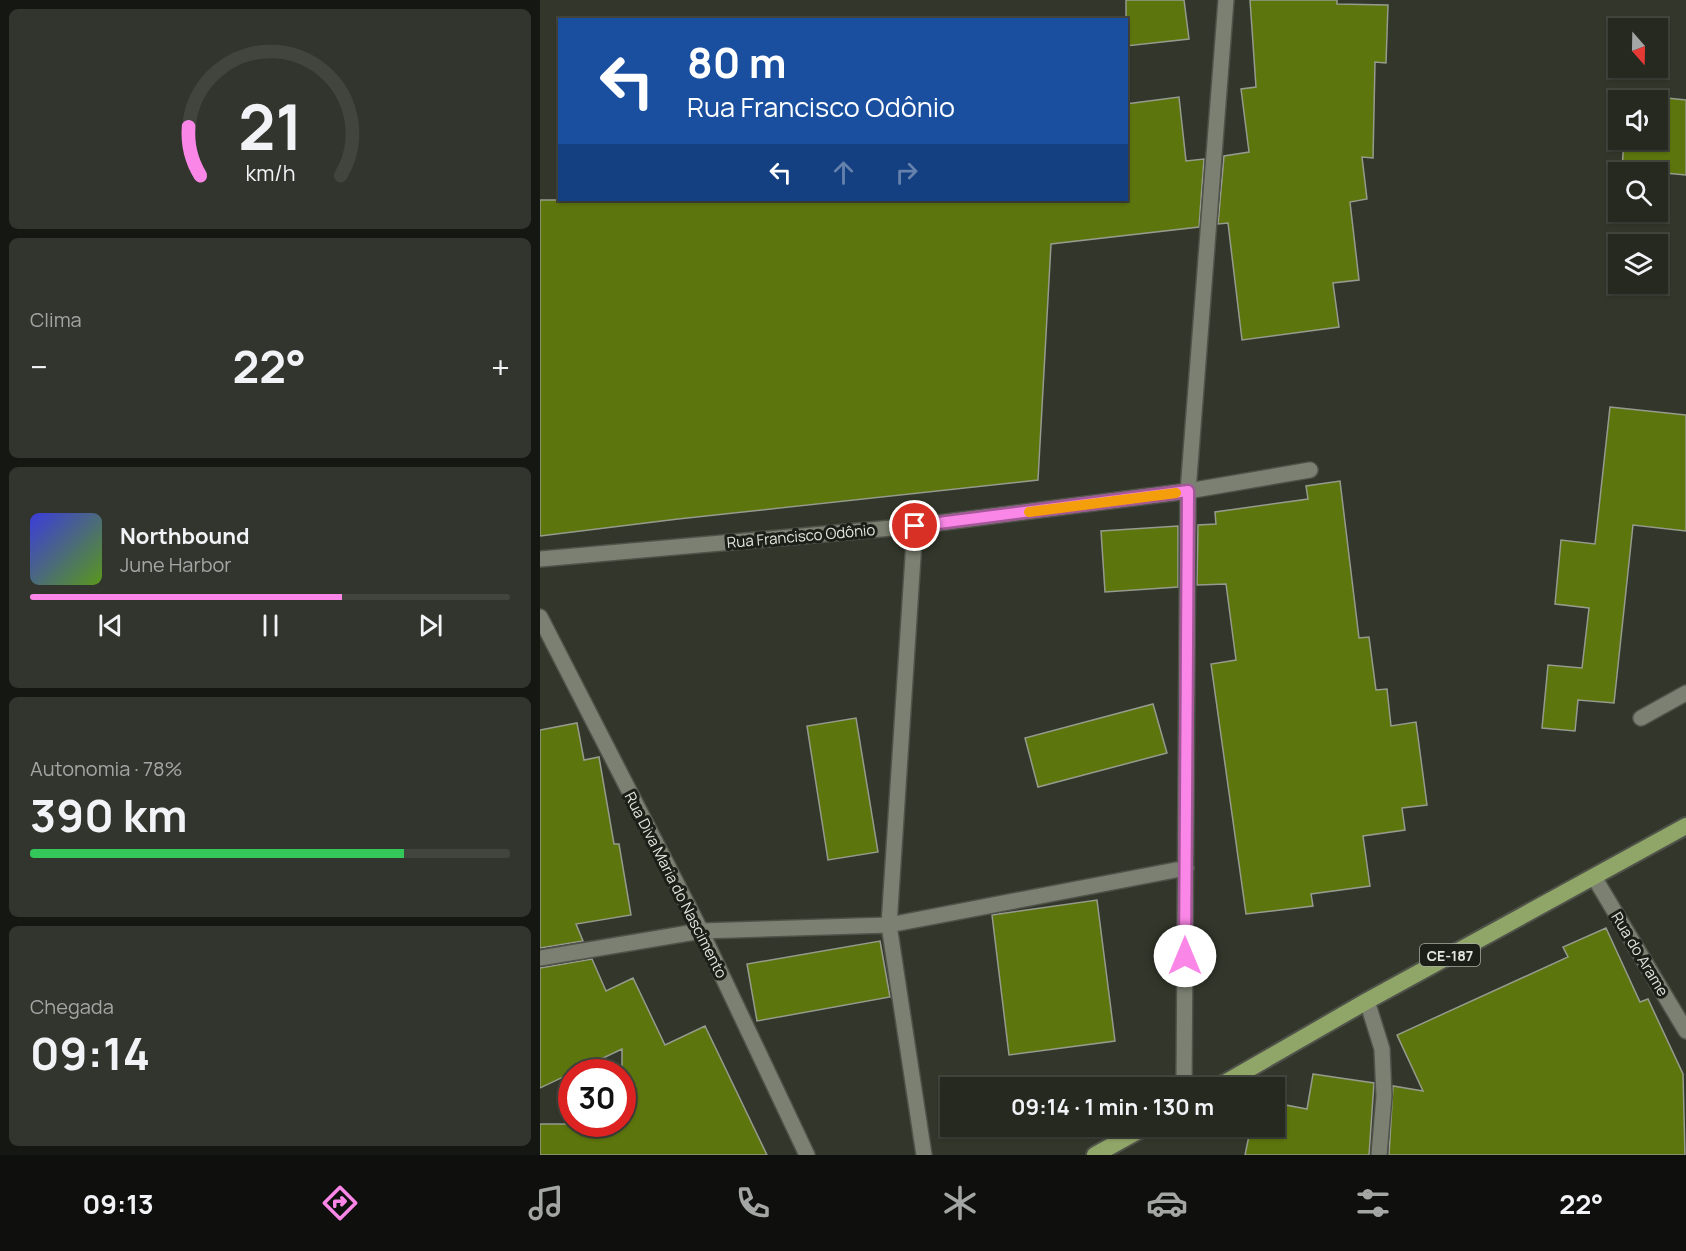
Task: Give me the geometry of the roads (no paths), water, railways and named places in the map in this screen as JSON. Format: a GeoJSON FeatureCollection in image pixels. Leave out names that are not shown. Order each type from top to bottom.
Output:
{"type":"FeatureCollection","features":[{"type":"Feature","properties":{"kind":"highway","name":"CE-187"},"geometry":{"type":"LineString","coordinates":[[1235,1077],[1366,1001],[1686,826]]}},
{"type":"Feature","properties":{"kind":"highway"},"geometry":{"type":"LineString","coordinates":[[1095,1155],[1127,1137]]}},
{"type":"Feature","properties":{"kind":"street"},"geometry":{"type":"LineString","coordinates":[[1184,1077],[1188,491],[1226,0]]}},
{"type":"Feature","properties":{"kind":"street","name":"Rua Francisco Odônio"},"geometry":{"type":"LineString","coordinates":[[540,559],[915,526],[1188,491],[1310,470]]}},
{"type":"Feature","properties":{"kind":"street"},"geometry":{"type":"LineString","coordinates":[[915,526],[889,925],[924,1155]]}},
{"type":"Feature","properties":{"kind":"street","name":"Rua Diva Maria do Nascimento"},"geometry":{"type":"LineString","coordinates":[[540,617],[701,931],[807,1155]]}},
{"type":"Feature","properties":{"kind":"street"},"geometry":{"type":"LineString","coordinates":[[1641,718],[1686,693]]}},
{"type":"Feature","properties":{"kind":"street"},"geometry":{"type":"LineString","coordinates":[[540,958],[701,931],[889,925],[1186,868]]}},
{"type":"Feature","properties":{"kind":"street","name":"Rua do Arame"},"geometry":{"type":"LineString","coordinates":[[1594,877],[1686,1030]]}},
{"type":"Feature","properties":{"kind":"street"},"geometry":{"type":"LineString","coordinates":[[1366,1001],[1382,1049],[1384,1096],[1379,1155]]}}]}
